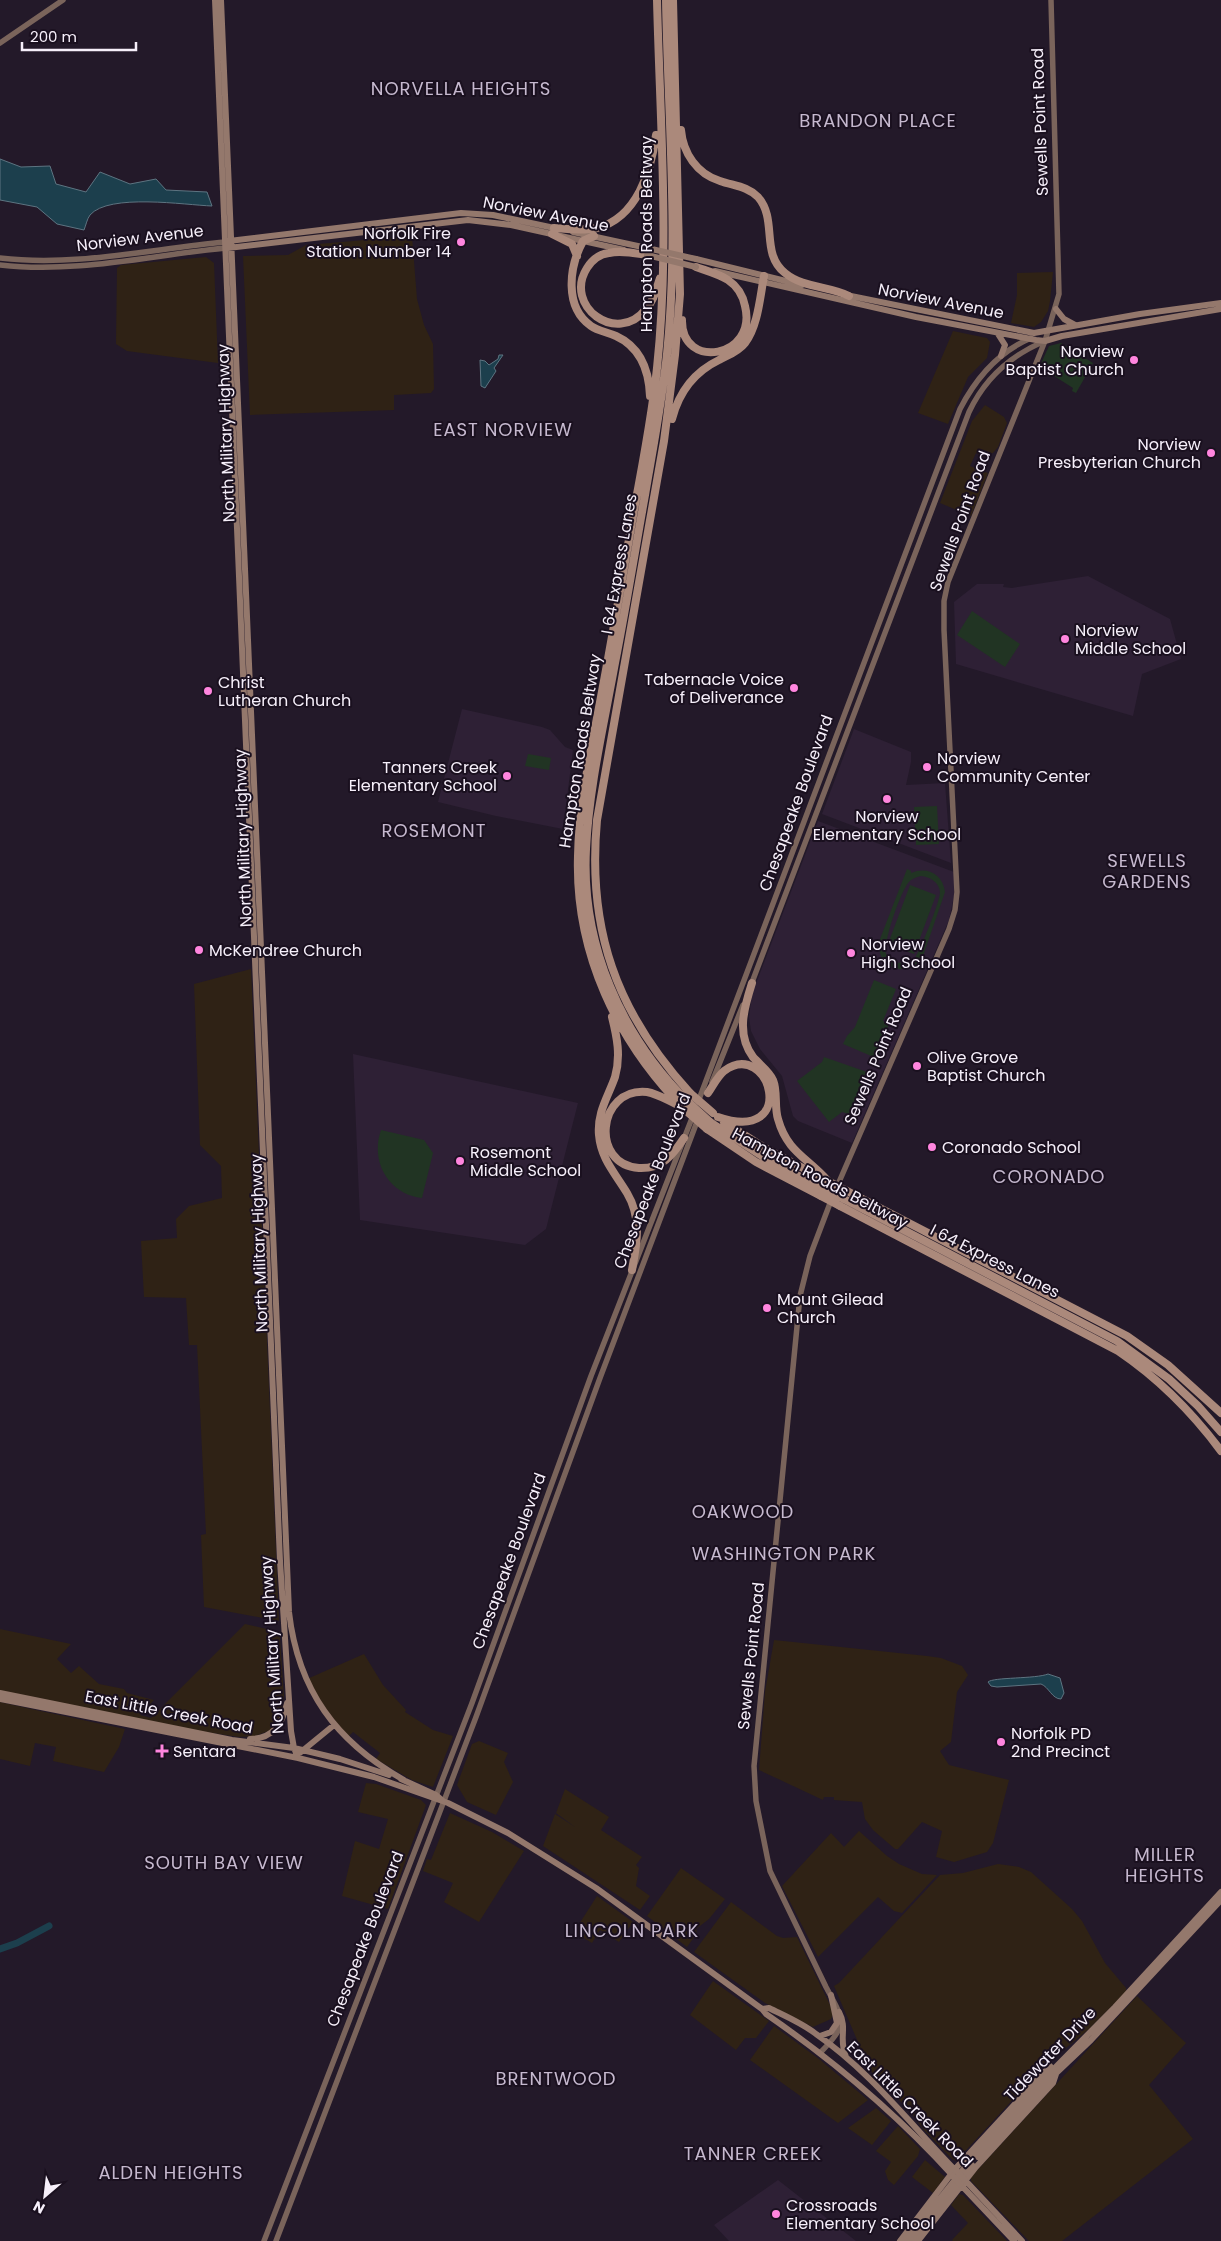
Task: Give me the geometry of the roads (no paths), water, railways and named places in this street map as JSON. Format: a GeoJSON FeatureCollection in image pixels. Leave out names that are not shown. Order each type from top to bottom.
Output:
{"type":"FeatureCollection","features":[{"type":"Feature","properties":{"kind":"highway","name":"Hampton Roads Beltway"},"geometry":{"type":"LineString","coordinates":[[657,0],[663,269],[661,331],[651,415],[589,769],[579,837],[579,886],[584,926],[594,967],[623,1033],[655,1078],[708,1125]]}},
{"type":"Feature","properties":{"kind":"highway","name":"I 64 Express Lanes"},"geometry":{"type":"LineString","coordinates":[[666,0],[672,272],[667,356],[658,425],[591,802],[586,872],[593,931],[603,969],[614,998],[645,1052],[685,1105]]}},
{"type":"Feature","properties":{"kind":"highway","name":"Hampton Roads Beltway"},"geometry":{"type":"LineString","coordinates":[[673,0],[680,296],[672,386],[600,803],[595,847],[595,881],[606,949],[620,990],[652,1047],[690,1093],[716,1115],[765,1148],[828,1181],[844,1199],[1118,1351],[1144,1370],[1173,1396],[1221,1451]]}},
{"type":"Feature","properties":{"kind":"highway"},"geometry":{"type":"LineString","coordinates":[[553,231],[593,228],[612,222],[622,214],[635,199],[649,170],[660,113]]}},
{"type":"Feature","properties":{"kind":"highway"},"geometry":{"type":"LineString","coordinates":[[676,114],[683,143],[694,163],[705,173],[717,180],[748,190],[762,203],[768,216],[771,250],[780,268],[796,280],[839,290],[849,296]]}},
{"type":"Feature","properties":{"kind":"highway"},"geometry":{"type":"LineString","coordinates":[[553,231],[572,244],[577,257]]}},
{"type":"Feature","properties":{"kind":"highway"},"geometry":{"type":"LineString","coordinates":[[594,236],[583,241],[577,257],[571,288],[576,308],[588,324],[624,341],[640,358],[648,374],[651,415]]}},
{"type":"Feature","properties":{"kind":"highway"},"geometry":{"type":"LineString","coordinates":[[647,252],[609,253],[600,256],[590,264],[582,280],[581,291],[584,303],[595,316],[604,322],[616,324],[627,323],[638,318],[652,300],[663,269]]}},
{"type":"Feature","properties":{"kind":"highway"},"geometry":{"type":"LineString","coordinates":[[680,296],[683,330],[694,347],[705,352],[718,353],[730,348],[739,340],[747,317],[741,294],[726,278],[696,263]]}},
{"type":"Feature","properties":{"kind":"highway"},"geometry":{"type":"LineString","coordinates":[[656,486],[672,418],[680,396],[689,383],[703,370],[734,353],[744,343],[754,324],[764,279]]}},
{"type":"Feature","properties":{"kind":"highway"},"geometry":{"type":"LineString","coordinates":[[752,983],[742,1021],[746,1042],[752,1055],[773,1080],[776,1114],[787,1139],[800,1156],[828,1181]]}},
{"type":"Feature","properties":{"kind":"highway"},"geometry":{"type":"LineString","coordinates":[[607,1000],[617,1036],[618,1058],[614,1078],[603,1104],[599,1133],[605,1159],[627,1193],[636,1217],[638,1242],[632,1270]]}},
{"type":"Feature","properties":{"kind":"highway"},"geometry":{"type":"LineString","coordinates":[[708,1093],[722,1073],[730,1068],[739,1066],[749,1067],[759,1072],[769,1085],[769,1103],[763,1113],[756,1119],[743,1123],[716,1115]]}},
{"type":"Feature","properties":{"kind":"highway"},"geometry":{"type":"LineString","coordinates":[[684,1138],[667,1160],[653,1167],[641,1168],[628,1165],[618,1159],[608,1145],[605,1134],[608,1117],[612,1108],[632,1094],[650,1093],[685,1105]]}},
{"type":"Feature","properties":{"kind":"highway","name":"I 64 Express Lanes"},"geometry":{"type":"LineString","coordinates":[[708,1125],[822,1192],[844,1199],[1117,1341],[1169,1379],[1198,1406],[1221,1432]]}},
{"type":"Feature","properties":{"kind":"highway","name":"Hampton Roads Beltway"},"geometry":{"type":"LineString","coordinates":[[844,1199],[1127,1336],[1168,1365],[1221,1412]]}},
{"type":"Feature","properties":{"kind":"main road"},"geometry":{"type":"LineString","coordinates":[[0,44],[63,0]]}},
{"type":"Feature","properties":{"kind":"main road","name":"North Military Highway"},"geometry":{"type":"LineString","coordinates":[[215,0],[229,245]]}},
{"type":"Feature","properties":{"kind":"main road","name":"North Military Highway"},"geometry":{"type":"LineString","coordinates":[[221,0],[229,245],[265,1113],[281,1581],[294,1748],[298,1758]]}},
{"type":"Feature","properties":{"kind":"main road","name":"Sewells Point Road"},"geometry":{"type":"LineString","coordinates":[[839,2012],[834,1998],[770,1869],[756,1800],[754,1776],[800,1296],[806,1266],[824,1217],[949,929],[955,910],[957,888],[944,630],[946,592],[1046,341],[1056,309],[1059,284],[1050,0]]}},
{"type":"Feature","properties":{"kind":"main road","name":"Norview Avenue"},"geometry":{"type":"LineString","coordinates":[[0,265],[39,268],[73,267],[461,214],[493,215],[583,241],[696,263],[916,317],[1046,341]]}},
{"type":"Feature","properties":{"kind":"main road","name":"Norview Avenue"},"geometry":{"type":"LineString","coordinates":[[553,231],[594,236],[647,252]]}},
{"type":"Feature","properties":{"kind":"main road","name":"Norview Avenue"},"geometry":{"type":"LineString","coordinates":[[0,258],[44,261],[79,260],[229,245]]}},
{"type":"Feature","properties":{"kind":"main road","name":"Norview Avenue"},"geometry":{"type":"LineString","coordinates":[[764,279],[1027,332],[1049,330]]}},
{"type":"Feature","properties":{"kind":"main road","name":"Chesapeake Boulevard"},"geometry":{"type":"LineString","coordinates":[[264,2241],[435,1797],[632,1270],[684,1138],[960,409],[979,378],[1001,356],[1027,339],[1049,330],[1221,303]]}},
{"type":"Feature","properties":{"kind":"main road"},"geometry":{"type":"LineString","coordinates":[[1056,309],[1064,319],[1075,325]]}},
{"type":"Feature","properties":{"kind":"main road","name":"Chesapeake Boulevard"},"geometry":{"type":"LineString","coordinates":[[276,2241],[444,1802],[708,1093],[752,983],[969,412],[990,379],[1005,364],[1025,350],[1046,341],[1221,309]]}},
{"type":"Feature","properties":{"kind":"main road"},"geometry":{"type":"LineString","coordinates":[[997,333],[1005,345],[1001,356]]}},
{"type":"Feature","properties":{"kind":"main road"},"geometry":{"type":"LineString","coordinates":[[1025,350],[1032,353],[1038,361]]}},
{"type":"Feature","properties":{"kind":"main road"},"geometry":{"type":"LineString","coordinates":[[960,409],[969,412]]}},
{"type":"Feature","properties":{"kind":"main road","name":"North Military Highway"},"geometry":{"type":"LineString","coordinates":[[266,1155],[289,1612],[292,1639],[301,1666],[322,1708],[334,1725],[364,1754],[404,1780]]}},
{"type":"Feature","properties":{"kind":"main road"},"geometry":{"type":"LineString","coordinates":[[232,1740],[257,1739],[276,1729],[284,1717],[289,1692]]}},
{"type":"Feature","properties":{"kind":"main road","name":"East Little Creek Road"},"geometry":{"type":"LineString","coordinates":[[0,1693],[232,1740],[294,1748],[340,1759],[404,1780],[500,1829],[583,1880],[820,2053],[871,2094],[1022,2241]]}},
{"type":"Feature","properties":{"kind":"main road","name":"East Little Creek Road"},"geometry":{"type":"LineString","coordinates":[[0,1699],[298,1758],[374,1777],[435,1797]]}},
{"type":"Feature","properties":{"kind":"main road"},"geometry":{"type":"LineString","coordinates":[[322,1708],[326,1722],[322,1734]]}},
{"type":"Feature","properties":{"kind":"main road"},"geometry":{"type":"LineString","coordinates":[[298,1758],[302,1750],[334,1725]]}},
{"type":"Feature","properties":{"kind":"main road","name":"Tidewater Drive"},"geometry":{"type":"LineString","coordinates":[[906,2241],[981,2147],[1058,2063],[1115,2007],[1221,1892]]}},
{"type":"Feature","properties":{"kind":"main road","name":"Tidewater Drive"},"geometry":{"type":"LineString","coordinates":[[912,2241],[980,2154],[1092,2039],[1221,1900]]}},
{"type":"Feature","properties":{"kind":"main road"},"geometry":{"type":"LineString","coordinates":[[820,2036],[831,2032],[837,2023],[831,1995]]}},
{"type":"Feature","properties":{"kind":"main road","name":"East Little Creek Road"},"geometry":{"type":"LineString","coordinates":[[762,2009],[769,2008],[820,2036],[846,2058],[876,2085],[954,2173]]}},
{"type":"Feature","properties":{"kind":"main road"},"geometry":{"type":"LineString","coordinates":[[820,2053],[839,2031],[841,2023],[839,2012]]}},
{"type":"Feature","properties":{"kind":"main road"},"geometry":{"type":"LineString","coordinates":[[839,2012],[844,2027],[841,2042],[846,2058]]}},
{"type":"Feature","properties":{"kind":"main road"},"geometry":{"type":"LineString","coordinates":[[900,2241],[954,2173],[1044,2071],[1075,2047]]}},
{"type":"Feature","properties":{"kind":"main road"},"geometry":{"type":"LineString","coordinates":[[918,2241],[963,2182],[1053,2083],[1057,2073]]}},
{"type":"Feature","properties":{"kind":"main road","name":"East Little Creek Road"},"geometry":{"type":"LineString","coordinates":[[963,2182],[1011,2239]]}},
{"type":"Feature","properties":{"kind":"water"},"geometry":{"type":"Polygon","coordinates":[[[0,159],[21,167],[50,166],[56,184],[86,192],[100,172],[130,184],[156,179],[166,190],[207,192],[212,206],[148,202],[113,204],[100,208],[90,215],[84,230],[57,224],[37,207],[0,200],[0,159]]]}},
{"type":"Feature","properties":{"kind":"water"},"geometry":{"type":"Polygon","coordinates":[[[499,355],[503,355],[494,368],[496,371],[485,388],[481,386],[480,360],[485,361],[489,365],[498,359],[499,355]]]}},
{"type":"Feature","properties":{"kind":"water"},"geometry":{"type":"Polygon","coordinates":[[[1048,1674],[1060,1678],[1064,1693],[1061,1699],[1055,1697],[1041,1684],[997,1687],[991,1686],[988,1682],[998,1679],[1034,1677],[1048,1674]]]}},
{"type":"Feature","properties":{"kind":"waterway"},"geometry":{"type":"LineString","coordinates":[[0,1949],[17,1943],[49,1926]]}},
{"type":"Feature","properties":{"kind":"place","name":"Norfolk Fire Station Number 14"},"geometry":{"type":"Point","coordinates":[461,242]}},
{"type":"Feature","properties":{"kind":"place","name":"Norview Baptist Church"},"geometry":{"type":"Point","coordinates":[1134,360]}},
{"type":"Feature","properties":{"kind":"place","name":"Norview Presbyterian Church"},"geometry":{"type":"Point","coordinates":[1211,453]}},
{"type":"Feature","properties":{"kind":"place","name":"Norview Middle School"},"geometry":{"type":"Point","coordinates":[1065,639]}},
{"type":"Feature","properties":{"kind":"place","name":"Tabernacle Voice of Deliverance"},"geometry":{"type":"Point","coordinates":[794,688]}},
{"type":"Feature","properties":{"kind":"place","name":"Christ Lutheran Church"},"geometry":{"type":"Point","coordinates":[208,691]}},
{"type":"Feature","properties":{"kind":"place","name":"Norview Community Center"},"geometry":{"type":"Point","coordinates":[927,767]}},
{"type":"Feature","properties":{"kind":"place","name":"Tanners Creek Elementary School"},"geometry":{"type":"Point","coordinates":[507,776]}},
{"type":"Feature","properties":{"kind":"place","name":"Norview Elementary School"},"geometry":{"type":"Point","coordinates":[887,799]}},
{"type":"Feature","properties":{"kind":"place","name":"McKendree Church"},"geometry":{"type":"Point","coordinates":[199,950]}},
{"type":"Feature","properties":{"kind":"place","name":"Norview High School"},"geometry":{"type":"Point","coordinates":[851,953]}},
{"type":"Feature","properties":{"kind":"place","name":"Olive Grove Baptist Church"},"geometry":{"type":"Point","coordinates":[917,1066]}},
{"type":"Feature","properties":{"kind":"place","name":"Coronado School"},"geometry":{"type":"Point","coordinates":[932,1147]}},
{"type":"Feature","properties":{"kind":"place","name":"Rosemont Middle School"},"geometry":{"type":"Point","coordinates":[460,1161]}},
{"type":"Feature","properties":{"kind":"place","name":"Mount Gilead Church"},"geometry":{"type":"Point","coordinates":[767,1308]}},
{"type":"Feature","properties":{"kind":"place","name":"Norfolk PD 2nd Precinct"},"geometry":{"type":"Point","coordinates":[1001,1742]}},
{"type":"Feature","properties":{"kind":"place","name":"Sentara"},"geometry":{"type":"Point","coordinates":[162,1751]}},
{"type":"Feature","properties":{"kind":"place","name":"Crossroads Elementary School"},"geometry":{"type":"Point","coordinates":[776,2214]}},
{"type":"Feature","properties":{"kind":"district","name":"NORVELLA HEIGHTS"},"geometry":{"type":"Point","coordinates":[461,88]}},
{"type":"Feature","properties":{"kind":"district","name":"BRANDON PLACE"},"geometry":{"type":"Point","coordinates":[878,120]}},
{"type":"Feature","properties":{"kind":"district","name":"EAST NORVIEW"},"geometry":{"type":"Point","coordinates":[503,429]}},
{"type":"Feature","properties":{"kind":"district","name":"ROSEMONT"},"geometry":{"type":"Point","coordinates":[434,830]}},
{"type":"Feature","properties":{"kind":"district","name":"SEWELLS GARDENS"},"geometry":{"type":"Point","coordinates":[1147,870]}},
{"type":"Feature","properties":{"kind":"district","name":"CORONADO"},"geometry":{"type":"Point","coordinates":[1049,1176]}},
{"type":"Feature","properties":{"kind":"district","name":"OAKWOOD"},"geometry":{"type":"Point","coordinates":[743,1511]}},
{"type":"Feature","properties":{"kind":"district","name":"WASHINGTON PARK"},"geometry":{"type":"Point","coordinates":[784,1553]}},
{"type":"Feature","properties":{"kind":"district","name":"SOUTH BAY VIEW"},"geometry":{"type":"Point","coordinates":[224,1862]}},
{"type":"Feature","properties":{"kind":"district","name":"MILLER HEIGHTS"},"geometry":{"type":"Point","coordinates":[1165,1864]}},
{"type":"Feature","properties":{"kind":"district","name":"LINCOLN PARK"},"geometry":{"type":"Point","coordinates":[632,1930]}},
{"type":"Feature","properties":{"kind":"district","name":"BRENTWOOD"},"geometry":{"type":"Point","coordinates":[556,2078]}},
{"type":"Feature","properties":{"kind":"district","name":"TANNER CREEK"},"geometry":{"type":"Point","coordinates":[753,2153]}},
{"type":"Feature","properties":{"kind":"district","name":"ALDEN HEIGHTS"},"geometry":{"type":"Point","coordinates":[171,2172]}}]}
